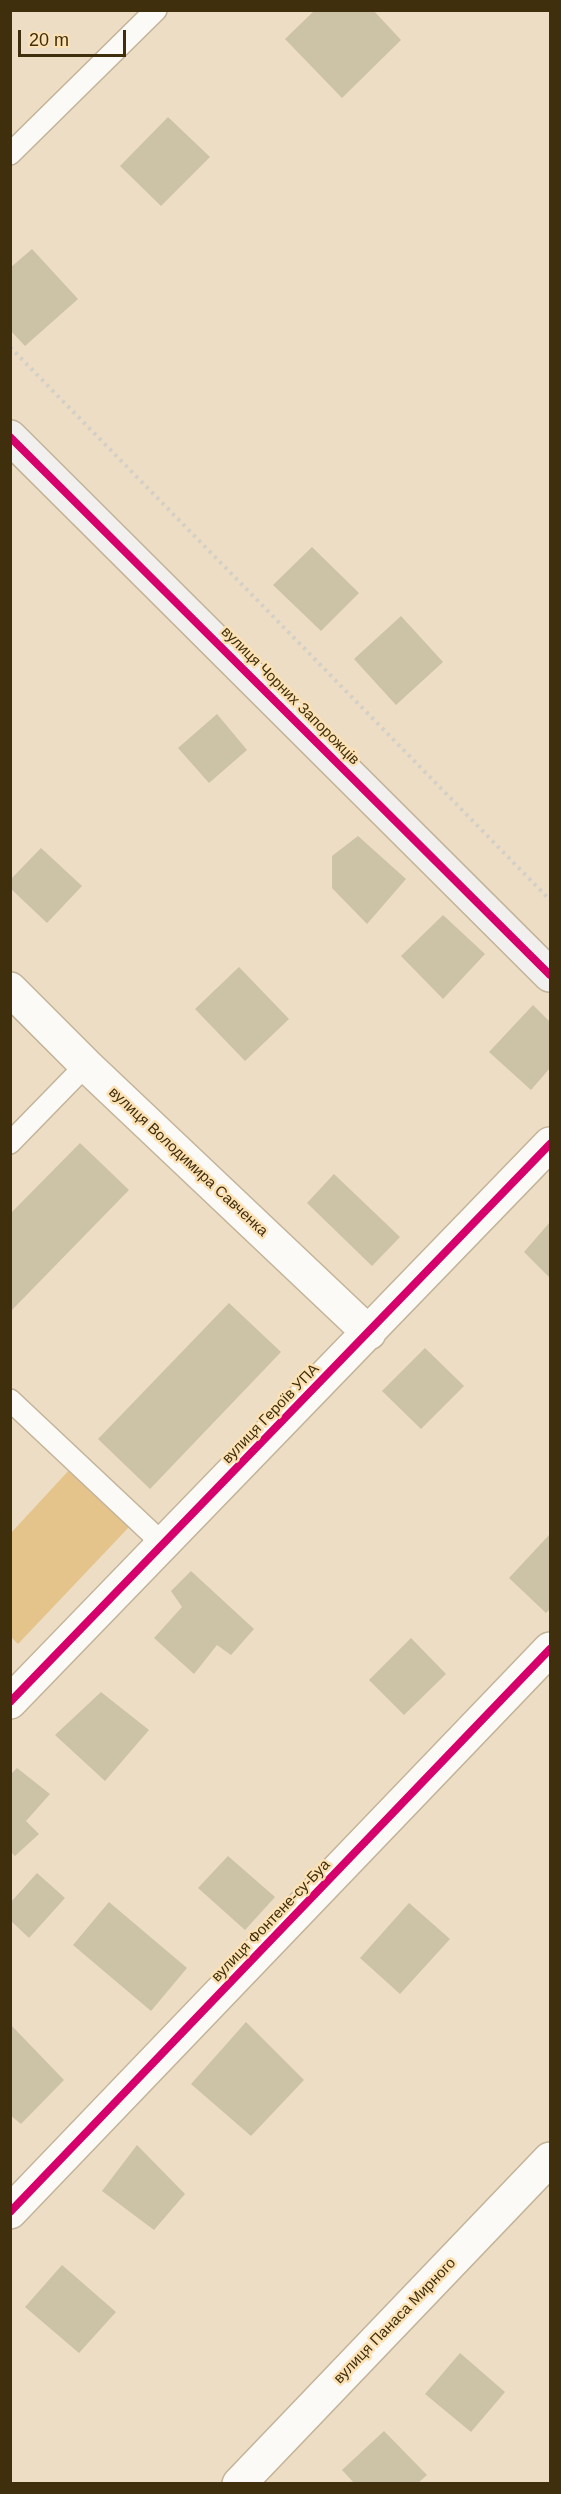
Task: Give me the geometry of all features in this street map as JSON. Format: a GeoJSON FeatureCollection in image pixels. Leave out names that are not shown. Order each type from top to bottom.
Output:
{"type":"FeatureCollection","features":[{"type":"Feature","properties":{"kind":"street","name":"вулиця Чорних Запорожців"},"geometry":{"type":"LineString","coordinates":[[10,437],[550,975]]}},
{"type":"Feature","properties":{"kind":"street","name":"вулиця Володимира Савченка"},"geometry":{"type":"LineString","coordinates":[[10,989],[86,1065],[369,1332]]}},
{"type":"Feature","properties":{"kind":"street","name":"вулиця Героїв УПА"},"geometry":{"type":"LineString","coordinates":[[10,1702],[550,1144]]}},
{"type":"Feature","properties":{"kind":"street","name":"вулиця Фонтене-су-Буа"},"geometry":{"type":"LineString","coordinates":[[10,2212],[550,1649]]}},
{"type":"Feature","properties":{"kind":"street","name":"вулиця Панаса Мирного"},"geometry":{"type":"LineString","coordinates":[[239,2484],[550,2159]]}},
{"type":"Feature","properties":{"kind":"lane"},"geometry":{"type":"LineString","coordinates":[[10,154],[156,10]]}},
{"type":"Feature","properties":{"kind":"lane"},"geometry":{"type":"LineString","coordinates":[[10,1143],[86,1065]]}},
{"type":"Feature","properties":{"kind":"lane"},"geometry":{"type":"LineString","coordinates":[[10,1400],[162,1544]]}},
{"type":"Feature","properties":{"kind":"path"},"geometry":{"type":"LineString","coordinates":[[10,347],[550,900]]}},
{"type":"Feature","properties":{"kind":"shaded area"},"geometry":{"type":"Polygon","coordinates":[[[71,1468],[130,1526],[18,1644],[11,1637],[10,1534],[71,1468]]]}},
{"type":"Feature","properties":{"kind":"building"},"geometry":{"type":"Polygon","coordinates":[[[315,10],[373,10],[401,40],[342,98],[285,39],[315,10]]]}},
{"type":"Feature","properties":{"kind":"building"},"geometry":{"type":"Polygon","coordinates":[[[168,117],[210,157],[161,206],[120,166],[168,117]]]}},
{"type":"Feature","properties":{"kind":"building"},"geometry":{"type":"Polygon","coordinates":[[[32,249],[78,299],[25,346],[10,330],[10,268],[32,249]]]}},
{"type":"Feature","properties":{"kind":"building"},"geometry":{"type":"Polygon","coordinates":[[[312,547],[359,593],[321,631],[273,585],[312,547]]]}},
{"type":"Feature","properties":{"kind":"building"},"geometry":{"type":"Polygon","coordinates":[[[401,616],[443,662],[396,705],[354,659],[401,616]]]}},
{"type":"Feature","properties":{"kind":"building"},"geometry":{"type":"Polygon","coordinates":[[[217,714],[247,750],[209,783],[178,748],[217,714]]]}},
{"type":"Feature","properties":{"kind":"building"},"geometry":{"type":"Polygon","coordinates":[[[358,836],[406,879],[367,924],[332,888],[332,856],[358,836]]]}},
{"type":"Feature","properties":{"kind":"building"},"geometry":{"type":"Polygon","coordinates":[[[41,848],[82,886],[47,923],[10,888],[10,880],[41,848]]]}},
{"type":"Feature","properties":{"kind":"building"},"geometry":{"type":"Polygon","coordinates":[[[443,915],[485,954],[443,999],[401,956],[443,915]]]}},
{"type":"Feature","properties":{"kind":"building"},"geometry":{"type":"Polygon","coordinates":[[[239,967],[289,1019],[245,1061],[195,1009],[239,967]]]}},
{"type":"Feature","properties":{"kind":"building"},"geometry":{"type":"Polygon","coordinates":[[[533,1005],[550,1022],[550,1068],[531,1090],[489,1052],[533,1005]]]}},
{"type":"Feature","properties":{"kind":"building"},"geometry":{"type":"Polygon","coordinates":[[[80,1143],[129,1190],[10,1312],[10,1214],[80,1143]]]}},
{"type":"Feature","properties":{"kind":"building"},"geometry":{"type":"Polygon","coordinates":[[[334,1174],[400,1237],[372,1266],[307,1203],[334,1174]]]}},
{"type":"Feature","properties":{"kind":"building"},"geometry":{"type":"Polygon","coordinates":[[[550,1222],[550,1278],[524,1252],[550,1222]]]}},
{"type":"Feature","properties":{"kind":"building"},"geometry":{"type":"Polygon","coordinates":[[[229,1303],[281,1352],[150,1489],[98,1439],[229,1303]]]}},
{"type":"Feature","properties":{"kind":"building"},"geometry":{"type":"Polygon","coordinates":[[[425,1348],[464,1386],[421,1429],[382,1391],[425,1348]]]}},
{"type":"Feature","properties":{"kind":"building"},"geometry":{"type":"Polygon","coordinates":[[[550,1534],[550,1609],[546,1613],[509,1578],[550,1534]]]}},
{"type":"Feature","properties":{"kind":"building"},"geometry":{"type":"Polygon","coordinates":[[[191,1571],[254,1629],[231,1655],[217,1645],[194,1674],[154,1638],[182,1607],[171,1591],[191,1571]]]}},
{"type":"Feature","properties":{"kind":"building"},"geometry":{"type":"Polygon","coordinates":[[[411,1638],[446,1674],[404,1715],[369,1680],[411,1638]]]}},
{"type":"Feature","properties":{"kind":"building"},"geometry":{"type":"Polygon","coordinates":[[[101,1692],[149,1730],[105,1781],[55,1735],[101,1692]]]}},
{"type":"Feature","properties":{"kind":"building"},"geometry":{"type":"Polygon","coordinates":[[[17,1768],[50,1794],[26,1821],[39,1834],[15,1856],[10,1851],[10,1775],[17,1768]]]}},
{"type":"Feature","properties":{"kind":"building"},"geometry":{"type":"Polygon","coordinates":[[[228,1856],[275,1897],[245,1930],[198,1888],[228,1856]]]}},
{"type":"Feature","properties":{"kind":"building"},"geometry":{"type":"Polygon","coordinates":[[[37,1873],[65,1898],[29,1938],[10,1920],[10,1903],[37,1873]]]}},
{"type":"Feature","properties":{"kind":"building"},"geometry":{"type":"Polygon","coordinates":[[[109,1902],[187,1968],[151,2011],[73,1945],[109,1902]]]}},
{"type":"Feature","properties":{"kind":"building"},"geometry":{"type":"Polygon","coordinates":[[[409,1903],[450,1939],[400,1994],[360,1958],[409,1903]]]}},
{"type":"Feature","properties":{"kind":"building"},"geometry":{"type":"Polygon","coordinates":[[[246,2022],[304,2080],[251,2136],[191,2084],[246,2022]]]}},
{"type":"Feature","properties":{"kind":"building"},"geometry":{"type":"Polygon","coordinates":[[[10,2024],[64,2080],[21,2124],[10,2115],[10,2024]]]}},
{"type":"Feature","properties":{"kind":"building"},"geometry":{"type":"Polygon","coordinates":[[[137,2145],[185,2194],[154,2230],[102,2191],[137,2145]]]}},
{"type":"Feature","properties":{"kind":"building"},"geometry":{"type":"Polygon","coordinates":[[[62,2265],[116,2312],[79,2353],[25,2307],[62,2265]]]}},
{"type":"Feature","properties":{"kind":"building"},"geometry":{"type":"Polygon","coordinates":[[[460,2353],[505,2392],[471,2432],[425,2394],[460,2353]]]}},
{"type":"Feature","properties":{"kind":"building"},"geometry":{"type":"Polygon","coordinates":[[[384,2431],[427,2475],[417,2484],[355,2484],[342,2470],[384,2431]]]}},
{"type":"Feature","properties":{"kind":"cycle path"},"geometry":{"type":"LineString","coordinates":[[10,437],[550,975]]}},
{"type":"Feature","properties":{"kind":"cycle path"},"geometry":{"type":"LineString","coordinates":[[10,1702],[550,1144]]}},
{"type":"Feature","properties":{"kind":"cycle path"},"geometry":{"type":"LineString","coordinates":[[10,2212],[550,1649]]}}]}
